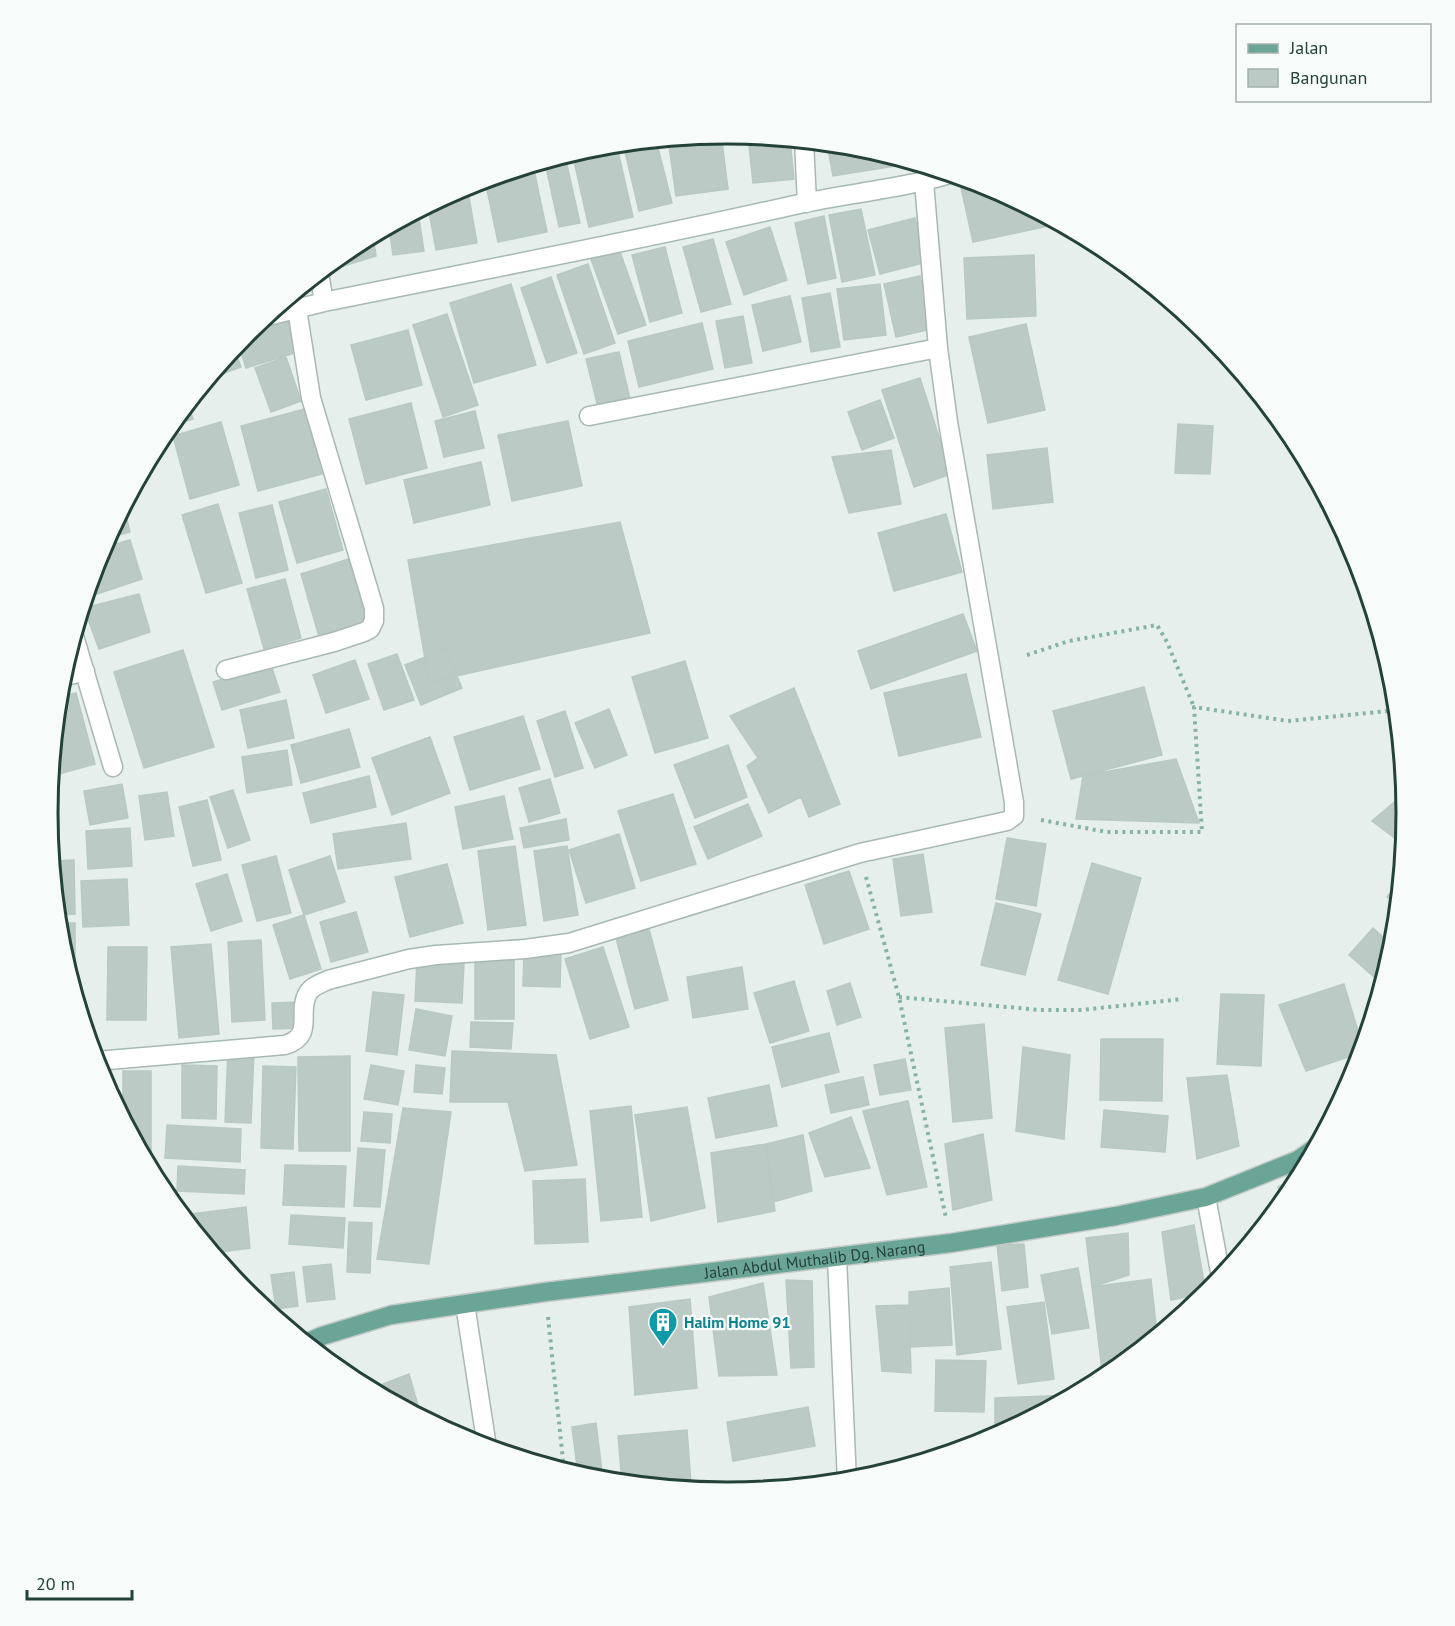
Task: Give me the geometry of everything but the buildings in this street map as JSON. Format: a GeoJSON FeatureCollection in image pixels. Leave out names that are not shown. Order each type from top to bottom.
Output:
{"type":"FeatureCollection","features":[{"type":"Feature","properties":{"kind":"main road","name":"Jalan Abdul Muthalib Dg. Narang"},"geometry":{"type":"LineString","coordinates":[[315,1339],[392,1315],[545,1292],[951,1243],[1116,1216],[1206,1197],[1301,1158]]}},
{"type":"Feature","properties":{"kind":"street"},"geometry":{"type":"LineString","coordinates":[[804,149],[807,203]]}},
{"type":"Feature","properties":{"kind":"street"},"geometry":{"type":"LineString","coordinates":[[284,312],[324,302],[937,178]]}},
{"type":"Feature","properties":{"kind":"street"},"geometry":{"type":"LineString","coordinates":[[106,1060],[285,1046],[294,1042],[303,1029],[305,1002],[309,991],[328,980],[409,959],[569,943],[860,854],[1007,821],[1014,816],[1014,802],[966,527],[938,348],[924,182]]}},
{"type":"Feature","properties":{"kind":"street"},"geometry":{"type":"LineString","coordinates":[[320,282],[324,302]]}},
{"type":"Feature","properties":{"kind":"street"},"geometry":{"type":"LineString","coordinates":[[226,670],[364,633],[370,629],[374,621],[374,608],[311,398],[297,309]]}},
{"type":"Feature","properties":{"kind":"street"},"geometry":{"type":"LineString","coordinates":[[589,416],[938,348]]}},
{"type":"Feature","properties":{"kind":"street"},"geometry":{"type":"LineString","coordinates":[[79,650],[113,767]]}},
{"type":"Feature","properties":{"kind":"street"},"geometry":{"type":"LineString","coordinates":[[73,675],[85,671]]}},
{"type":"Feature","properties":{"kind":"street"},"geometry":{"type":"LineString","coordinates":[[1206,1197],[1219,1266]]}},
{"type":"Feature","properties":{"kind":"street"},"geometry":{"type":"LineString","coordinates":[[837,1258],[847,1471]]}},
{"type":"Feature","properties":{"kind":"street"},"geometry":{"type":"LineString","coordinates":[[465,1304],[485,1436]]}},
{"type":"Feature","properties":{"kind":"path"},"geometry":{"type":"LineString","coordinates":[[1014,816],[1107,832],[1202,832],[1194,707],[1167,642],[1157,625],[1069,641],[1027,655]]}},
{"type":"Feature","properties":{"kind":"path"},"geometry":{"type":"LineString","coordinates":[[1194,707],[1288,721],[1389,711]]}},
{"type":"Feature","properties":{"kind":"path"},"geometry":{"type":"LineString","coordinates":[[860,854],[899,997],[951,1243]]}},
{"type":"Feature","properties":{"kind":"path"},"geometry":{"type":"LineString","coordinates":[[899,997],[1040,1010],[1081,1010],[1183,999]]}},
{"type":"Feature","properties":{"kind":"path"},"geometry":{"type":"LineString","coordinates":[[545,1292],[563,1461]]}},
{"type":"Feature","properties":{"kind":"place","name":"Halim Home 91"},"geometry":{"type":"Point","coordinates":[663,1348]}}]}
